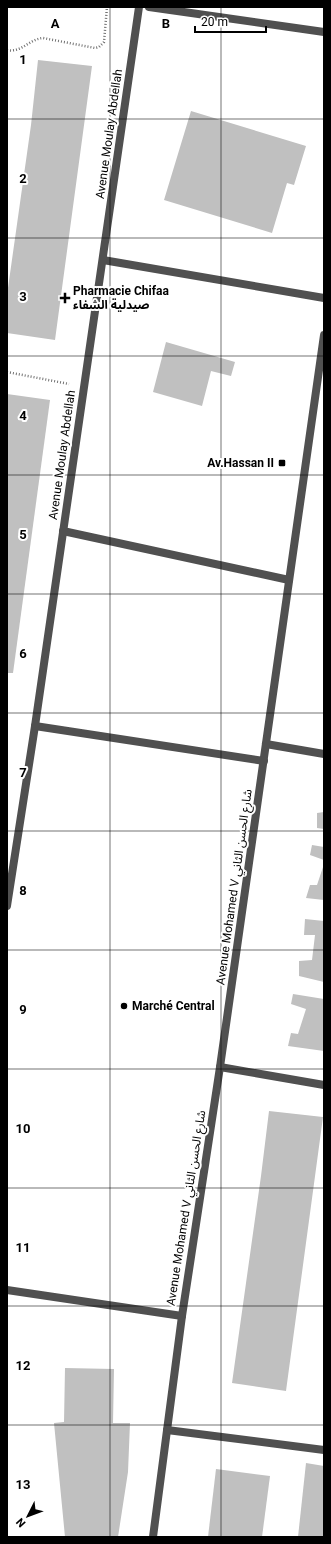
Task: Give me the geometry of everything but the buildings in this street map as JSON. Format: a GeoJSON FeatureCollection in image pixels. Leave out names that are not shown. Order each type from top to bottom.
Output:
{"type":"FeatureCollection","features":[{"type":"Feature","properties":{"kind":"street","name":"Avenue Moulay Abdellah"},"geometry":{"type":"LineString","coordinates":[[7,906],[35,726],[139,7]]}},
{"type":"Feature","properties":{"kind":"street"},"geometry":{"type":"LineString","coordinates":[[149,7],[324,32]]}},
{"type":"Feature","properties":{"kind":"street"},"geometry":{"type":"LineString","coordinates":[[103,260],[324,298]]}},
{"type":"Feature","properties":{"kind":"street","name":"Avenue Mohamed V شارع الحسن الثاني"},"geometry":{"type":"LineString","coordinates":[[152,1537],[182,1316],[220,1067],[324,336]]}},
{"type":"Feature","properties":{"kind":"street"},"geometry":{"type":"LineString","coordinates":[[63,531],[289,580]]}},
{"type":"Feature","properties":{"kind":"street"},"geometry":{"type":"LineString","coordinates":[[35,726],[264,762]]}},
{"type":"Feature","properties":{"kind":"street"},"geometry":{"type":"LineString","coordinates":[[266,744],[324,754]]}},
{"type":"Feature","properties":{"kind":"street"},"geometry":{"type":"LineString","coordinates":[[220,1067],[324,1085]]}},
{"type":"Feature","properties":{"kind":"street"},"geometry":{"type":"LineString","coordinates":[[7,1290],[182,1316]]}},
{"type":"Feature","properties":{"kind":"street"},"geometry":{"type":"LineString","coordinates":[[167,1430],[324,1450]]}},
{"type":"Feature","properties":{"kind":"path"},"geometry":{"type":"LineString","coordinates":[[7,50],[19,50],[39,38],[95,48],[99,47],[104,42],[108,7]]}},
{"type":"Feature","properties":{"kind":"path"},"geometry":{"type":"LineString","coordinates":[[7,372],[84,387]]}},
{"type":"Feature","properties":{"kind":"place","name":"Pharmacie Chifaa صيدلية الشفاء"},"geometry":{"type":"Point","coordinates":[65,298]}},
{"type":"Feature","properties":{"kind":"place","name":"Av.Hassan II"},"geometry":{"type":"Point","coordinates":[282,463]}},
{"type":"Feature","properties":{"kind":"place","name":"Marché Central"},"geometry":{"type":"Point","coordinates":[124,1006]}}]}
